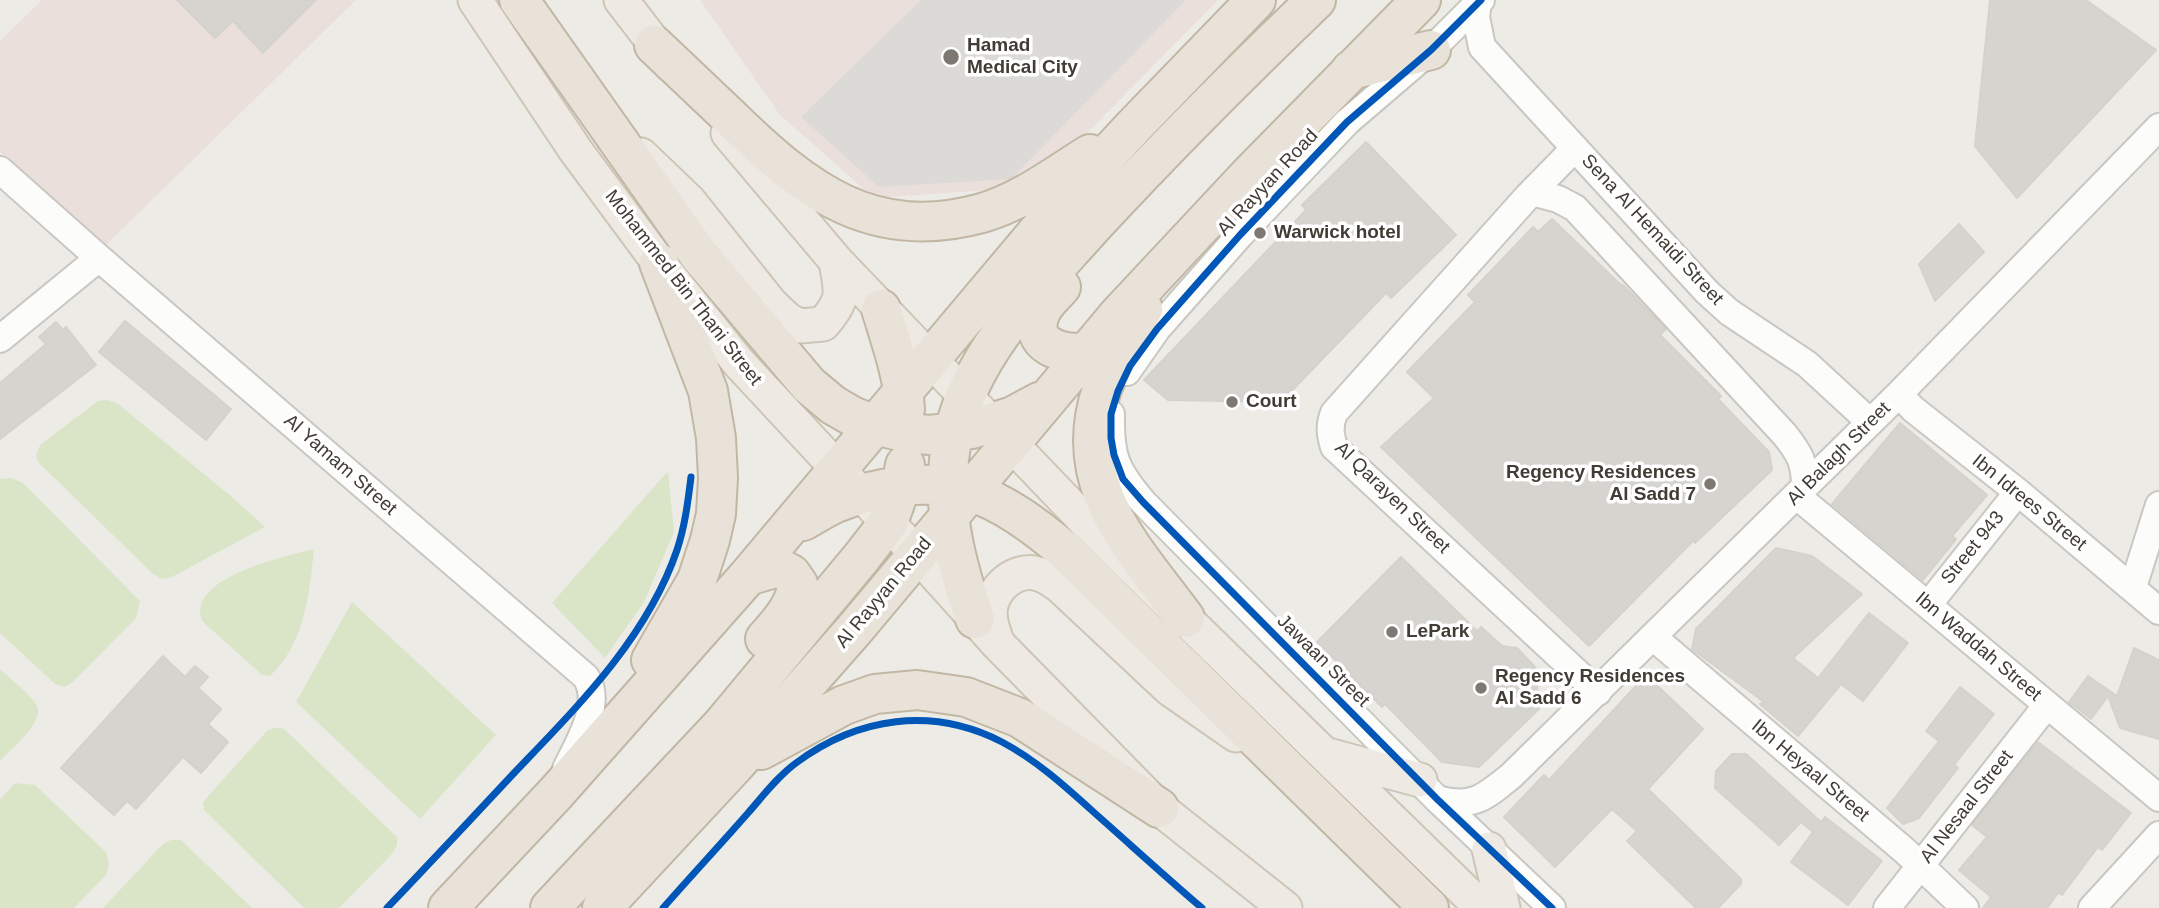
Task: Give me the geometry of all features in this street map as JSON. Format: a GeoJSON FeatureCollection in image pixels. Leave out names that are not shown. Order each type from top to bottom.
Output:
{"type":"FeatureCollection","features":[{"type":"Feature","properties":{"kind":"highway"},"geometry":{"type":"LineString","coordinates":[[519,0],[699,255],[809,385],[833,405],[852,416],[891,429],[1000,433]]}},
{"type":"Feature","properties":{"kind":"highway"},"geometry":{"type":"LineString","coordinates":[[447,908],[603,741],[791,526],[835,504],[891,429],[904,391],[1020,252],[1133,127],[1256,0]]}},
{"type":"Feature","properties":{"kind":"highway"},"geometry":{"type":"LineString","coordinates":[[986,632],[961,581],[948,460],[965,396],[981,362],[1055,268],[1135,180],[1316,0]]}},
{"type":"Feature","properties":{"kind":"highway","name":"Al Rayyan Road"},"geometry":{"type":"LineString","coordinates":[[602,908],[735,765],[917,554],[1000,433],[1047,397],[1168,260],[1421,0]]}},
{"type":"Feature","properties":{"kind":"highway"},"geometry":{"type":"LineString","coordinates":[[654,45],[765,152],[802,181],[839,204],[886,219],[944,221],[984,213],[1018,199],[1133,127]]}},
{"type":"Feature","properties":{"kind":"highway"},"geometry":{"type":"LineString","coordinates":[[1351,70],[1436,46]]}},
{"type":"Feature","properties":{"kind":"highway"},"geometry":{"type":"LineString","coordinates":[[1086,352],[1062,352],[1046,344],[1038,326],[1042,308],[1159,181],[1260,54]]}},
{"type":"Feature","properties":{"kind":"highway"},"geometry":{"type":"LineString","coordinates":[[1168,260],[1103,386],[1095,411],[1091,438],[1093,466],[1104,501],[1135,550],[1185,618]]}},
{"type":"Feature","properties":{"kind":"highway"},"geometry":{"type":"LineString","coordinates":[[603,741],[697,580],[716,514],[716,438],[708,391],[659,263]]}},
{"type":"Feature","properties":{"kind":"highway"},"geometry":{"type":"LineString","coordinates":[[881,309],[904,391]]}},
{"type":"Feature","properties":{"kind":"highway"},"geometry":{"type":"LineString","coordinates":[[550,908],[722,725],[826,602],[888,523],[901,486],[906,460],[891,429]]}},
{"type":"Feature","properties":{"kind":"highway"},"geometry":{"type":"LineString","coordinates":[[849,483],[923,485],[954,498],[1008,509],[1036,527],[1064,550],[1429,908]]}},
{"type":"Feature","properties":{"kind":"highway"},"geometry":{"type":"LineString","coordinates":[[579,878],[671,750],[725,683],[788,612],[796,597],[798,584],[791,574],[778,567],[748,576]]}},
{"type":"Feature","properties":{"kind":"highway"},"geometry":{"type":"LineString","coordinates":[[735,765],[844,705],[875,694],[917,690],[966,697],[1020,718],[1159,808]]}},
{"type":"Feature","properties":{"kind":"main road","name":"Mohammed Bin Thani Street"},"geometry":{"type":"LineString","coordinates":[[475,0],[576,151],[659,263],[740,363],[917,554]]}},
{"type":"Feature","properties":{"kind":"main road"},"geometry":{"type":"LineString","coordinates":[[621,0],[654,45],[836,261],[881,309],[1086,522],[1482,908]]}},
{"type":"Feature","properties":{"kind":"main road"},"geometry":{"type":"LineString","coordinates":[[601,117],[690,201],[771,304],[788,320],[800,326],[823,324],[834,312],[841,295],[836,261]]}},
{"type":"Feature","properties":{"kind":"main road"},"geometry":{"type":"LineString","coordinates":[[917,554],[986,632],[1159,808],[1284,908]]}},
{"type":"Feature","properties":{"kind":"main road"},"geometry":{"type":"LineString","coordinates":[[986,632],[992,627],[992,601],[999,589],[1010,579],[1022,573],[1048,577],[1170,689],[1290,772]]}},
{"type":"Feature","properties":{"kind":"main road"},"geometry":{"type":"LineString","coordinates":[[1327,755],[1428,790]]}},
{"type":"Feature","properties":{"kind":"main road"},"geometry":{"type":"LineString","coordinates":[[1489,849],[1503,908]]}},
{"type":"Feature","properties":{"kind":"street","name":"Al Rayyan Road"},"geometry":{"type":"LineString","coordinates":[[1111,414],[1130,366],[1157,329],[1240,236],[1347,122],[1436,46],[1480,2]]}},
{"type":"Feature","properties":{"kind":"street"},"geometry":{"type":"LineString","coordinates":[[1480,2],[1476,18],[1482,47]]}},
{"type":"Feature","properties":{"kind":"street"},"geometry":{"type":"LineString","coordinates":[[1436,46],[1469,42],[1482,47]]}},
{"type":"Feature","properties":{"kind":"street","name":"Sena Al Hemaidi Street"},"geometry":{"type":"LineString","coordinates":[[1482,47],[1718,303],[1807,364],[1870,422]]}},
{"type":"Feature","properties":{"kind":"street","name":"Al Balagh Street"},"geometry":{"type":"LineString","coordinates":[[1428,790],[1451,803],[1475,802],[1487,796],[1512,775],[1899,394],[2159,127]]}},
{"type":"Feature","properties":{"kind":"street","name":"Al Qarayen Street"},"geometry":{"type":"LineString","coordinates":[[1575,148],[1532,192],[1334,413],[1330,434],[1334,447],[1598,692]]}},
{"type":"Feature","properties":{"kind":"street","name":"Al Yamam Street"},"geometry":{"type":"LineString","coordinates":[[2,176],[586,677],[592,691],[592,704],[556,793]]}},
{"type":"Feature","properties":{"kind":"street"},"geometry":{"type":"LineString","coordinates":[[1532,192],[1558,199],[1575,208],[1795,447],[1802,459],[1801,491]]}},
{"type":"Feature","properties":{"kind":"street"},"geometry":{"type":"LineString","coordinates":[[0,339],[99,258]]}},
{"type":"Feature","properties":{"kind":"street","name":"Ibn Idrees Street"},"geometry":{"type":"LineString","coordinates":[[1899,394],[1913,409],[2018,492],[2159,611]]}},
{"type":"Feature","properties":{"kind":"street","name":"Jawaan Street"},"geometry":{"type":"LineString","coordinates":[[1111,414],[1112,446],[1123,479],[1143,502],[1428,790],[1552,908]]}},
{"type":"Feature","properties":{"kind":"street","name":"Ibn Waddah Street"},"geometry":{"type":"LineString","coordinates":[[1801,491],[1928,605],[2159,798]]}},
{"type":"Feature","properties":{"kind":"street","name":"Street 943"},"geometry":{"type":"LineString","coordinates":[[1928,605],[2018,492]]}},
{"type":"Feature","properties":{"kind":"street"},"geometry":{"type":"LineString","coordinates":[[2133,587],[2159,505]]}},
{"type":"Feature","properties":{"kind":"street","name":"Ibn Heyaal Street"},"geometry":{"type":"LineString","coordinates":[[1653,638],[1922,866],[1965,908]]}},
{"type":"Feature","properties":{"kind":"street","name":"Al Nesaal Street"},"geometry":{"type":"LineString","coordinates":[[1887,908],[2047,705]]}},
{"type":"Feature","properties":{"kind":"street","name":"Al Balagh Street"},"geometry":{"type":"LineString","coordinates":[[1489,849],[1486,824],[1488,814],[1512,775]]}},
{"type":"Feature","properties":{"kind":"street"},"geometry":{"type":"LineString","coordinates":[[2092,908],[2155,849]]}},
{"type":"Feature","properties":{"kind":"shaded area"},"geometry":{"type":"Polygon","coordinates":[[[42,0],[356,0],[106,245],[0,152],[0,41],[42,0]]]}},
{"type":"Feature","properties":{"kind":"shaded area","name":"Hamad Medical City"},"geometry":{"type":"Polygon","coordinates":[[[700,0],[1218,0],[1034,187],[874,198],[780,115],[700,0]]]}},
{"type":"Feature","properties":{"kind":"shaded area","name":"Hamad Medical City"},"geometry":{"type":"Polygon","coordinates":[[[921,0],[1186,0],[1011,179],[879,187],[801,117],[921,0]]]}},
{"type":"Feature","properties":{"kind":"green space"},"geometry":{"type":"Polygon","coordinates":[[[108,400],[118,404],[265,527],[172,577],[162,579],[153,574],[38,462],[36,456],[40,445],[98,401],[108,400]]]}},
{"type":"Feature","properties":{"kind":"green space"},"geometry":{"type":"Polygon","coordinates":[[[668,471],[674,532],[644,602],[605,658],[552,603],[668,471]]]}},
{"type":"Feature","properties":{"kind":"green space"},"geometry":{"type":"Polygon","coordinates":[[[11,478],[23,483],[140,601],[136,618],[65,687],[55,684],[0,633],[0,479],[11,478]]]}},
{"type":"Feature","properties":{"kind":"green space"},"geometry":{"type":"Polygon","coordinates":[[[314,549],[307,601],[298,633],[282,663],[270,676],[262,675],[202,621],[201,606],[209,592],[242,571],[314,549]]]}},
{"type":"Feature","properties":{"kind":"green space"},"geometry":{"type":"Polygon","coordinates":[[[352,602],[496,735],[420,819],[296,702],[352,602]]]}},
{"type":"Feature","properties":{"kind":"green space"},"geometry":{"type":"Polygon","coordinates":[[[0,669],[28,695],[38,711],[37,718],[26,734],[0,761],[0,669]]]}},
{"type":"Feature","properties":{"kind":"green space"},"geometry":{"type":"Polygon","coordinates":[[[283,728],[397,837],[397,845],[392,854],[339,908],[304,908],[204,810],[203,803],[208,796],[267,731],[283,728]]]}},
{"type":"Feature","properties":{"kind":"green space"},"geometry":{"type":"Polygon","coordinates":[[[15,783],[35,785],[107,853],[109,866],[106,875],[74,908],[0,908],[0,800],[15,783]]]}},
{"type":"Feature","properties":{"kind":"green space"},"geometry":{"type":"Polygon","coordinates":[[[171,840],[181,840],[252,908],[103,908],[163,844],[171,840]]]}},
{"type":"Feature","properties":{"kind":"building"},"geometry":{"type":"Polygon","coordinates":[[[177,0],[316,0],[263,53],[233,21],[215,38],[177,0]]]}},
{"type":"Feature","properties":{"kind":"building"},"geometry":{"type":"Polygon","coordinates":[[[1990,0],[2086,0],[2156,50],[2017,198],[1975,146],[1990,0]]]}},
{"type":"Feature","properties":{"kind":"building"},"geometry":{"type":"Polygon","coordinates":[[[1366,142],[1456,235],[1391,298],[1386,293],[1281,402],[1168,400],[1144,380],[1306,210],[1302,205],[1366,142]]]}},
{"type":"Feature","properties":{"kind":"building"},"geometry":{"type":"Polygon","coordinates":[[[1552,219],[1666,329],[1660,335],[1721,396],[1718,399],[1769,452],[1772,470],[1695,543],[1693,541],[1589,646],[1381,447],[1434,398],[1407,372],[1475,302],[1468,295],[1533,227],[1538,232],[1552,219]]]}},
{"type":"Feature","properties":{"kind":"building"},"geometry":{"type":"Polygon","coordinates":[[[1959,224],[1984,252],[1935,301],[1919,264],[1959,224]]]}},
{"type":"Feature","properties":{"kind":"building"},"geometry":{"type":"Polygon","coordinates":[[[125,321],[231,409],[206,440],[99,352],[125,321]]]}},
{"type":"Feature","properties":{"kind":"building"},"geometry":{"type":"Polygon","coordinates":[[[56,322],[63,330],[66,327],[96,365],[0,439],[0,383],[46,344],[39,337],[56,322]]]}},
{"type":"Feature","properties":{"kind":"building"},"geometry":{"type":"Polygon","coordinates":[[[1900,423],[1987,495],[1952,536],[1956,539],[1923,580],[1832,504],[1900,423]]]}},
{"type":"Feature","properties":{"kind":"building"},"geometry":{"type":"Polygon","coordinates":[[[1776,548],[1812,556],[1862,594],[1793,658],[1818,678],[1869,613],[1908,643],[1863,701],[1841,684],[1798,736],[1760,704],[1764,702],[1692,649],[1696,629],[1776,548]]]}},
{"type":"Feature","properties":{"kind":"building"},"geometry":{"type":"Polygon","coordinates":[[[1401,557],[1477,631],[1481,627],[1502,646],[1517,648],[1536,668],[1539,709],[1479,767],[1442,762],[1385,704],[1382,707],[1317,642],[1401,557]]]}},
{"type":"Feature","properties":{"kind":"building"},"geometry":{"type":"Polygon","coordinates":[[[2134,648],[2159,660],[2159,739],[2120,728],[2108,696],[2091,719],[2069,702],[2088,676],[2117,696],[2134,648]]]}},
{"type":"Feature","properties":{"kind":"building"},"geometry":{"type":"Polygon","coordinates":[[[163,656],[185,677],[195,666],[208,677],[198,688],[221,709],[208,724],[228,742],[201,773],[183,757],[136,809],[127,801],[114,815],[61,768],[163,656]]]}},
{"type":"Feature","properties":{"kind":"building"},"geometry":{"type":"Polygon","coordinates":[[[1646,675],[1703,729],[1648,789],[1741,879],[1741,884],[1718,908],[1696,908],[1627,841],[1637,831],[1612,809],[1555,867],[1504,817],[1544,775],[1549,780],[1646,675]]]}},
{"type":"Feature","properties":{"kind":"building"},"geometry":{"type":"Polygon","coordinates":[[[1960,687],[1994,714],[1954,765],[1958,768],[1919,818],[1903,824],[1887,808],[1939,741],[1926,731],[1960,687]]]}},
{"type":"Feature","properties":{"kind":"building"},"geometry":{"type":"Polygon","coordinates":[[[2038,742],[2131,813],[2102,850],[2098,847],[2062,895],[2059,892],[2047,908],[1983,908],[1991,897],[1959,870],[1987,837],[1972,825],[2038,742]]]}},
{"type":"Feature","properties":{"kind":"building"},"geometry":{"type":"Polygon","coordinates":[[[1732,754],[1746,754],[1821,822],[1825,817],[1882,861],[1848,905],[1791,862],[1813,832],[1801,822],[1779,845],[1715,788],[1716,771],[1732,754]]]}},
{"type":"Feature","properties":{"kind":"cycle path"},"geometry":{"type":"LineString","coordinates":[[1481,0],[1431,50],[1347,122],[1240,235],[1157,329],[1130,366],[1118,391],[1111,414],[1111,438],[1123,479],[1143,502],[1437,799],[1552,908]]}},
{"type":"Feature","properties":{"kind":"cycle path"},"geometry":{"type":"LineString","coordinates":[[387,908],[563,722],[629,642],[648,613],[677,550],[691,477]]}},
{"type":"Feature","properties":{"kind":"cycle path"},"geometry":{"type":"LineString","coordinates":[[663,908],[771,786],[796,763],[844,735],[896,722],[922,721],[976,731],[1002,742],[1028,758],[1064,786],[1202,908]]}},
{"type":"Feature","properties":{"kind":"place","name":"Hamad Medical City"},"geometry":{"type":"Point","coordinates":[951,57]}},
{"type":"Feature","properties":{"kind":"place","name":"Warwick hotel"},"geometry":{"type":"Point","coordinates":[1260,233]}},
{"type":"Feature","properties":{"kind":"place","name":"Court"},"geometry":{"type":"Point","coordinates":[1232,402]}},
{"type":"Feature","properties":{"kind":"place","name":"Regency Residences Al Sadd 7"},"geometry":{"type":"Point","coordinates":[1710,484]}},
{"type":"Feature","properties":{"kind":"place","name":"LePark"},"geometry":{"type":"Point","coordinates":[1392,632]}},
{"type":"Feature","properties":{"kind":"place","name":"Regency Residences Al Sadd 6"},"geometry":{"type":"Point","coordinates":[1481,688]}}]}
